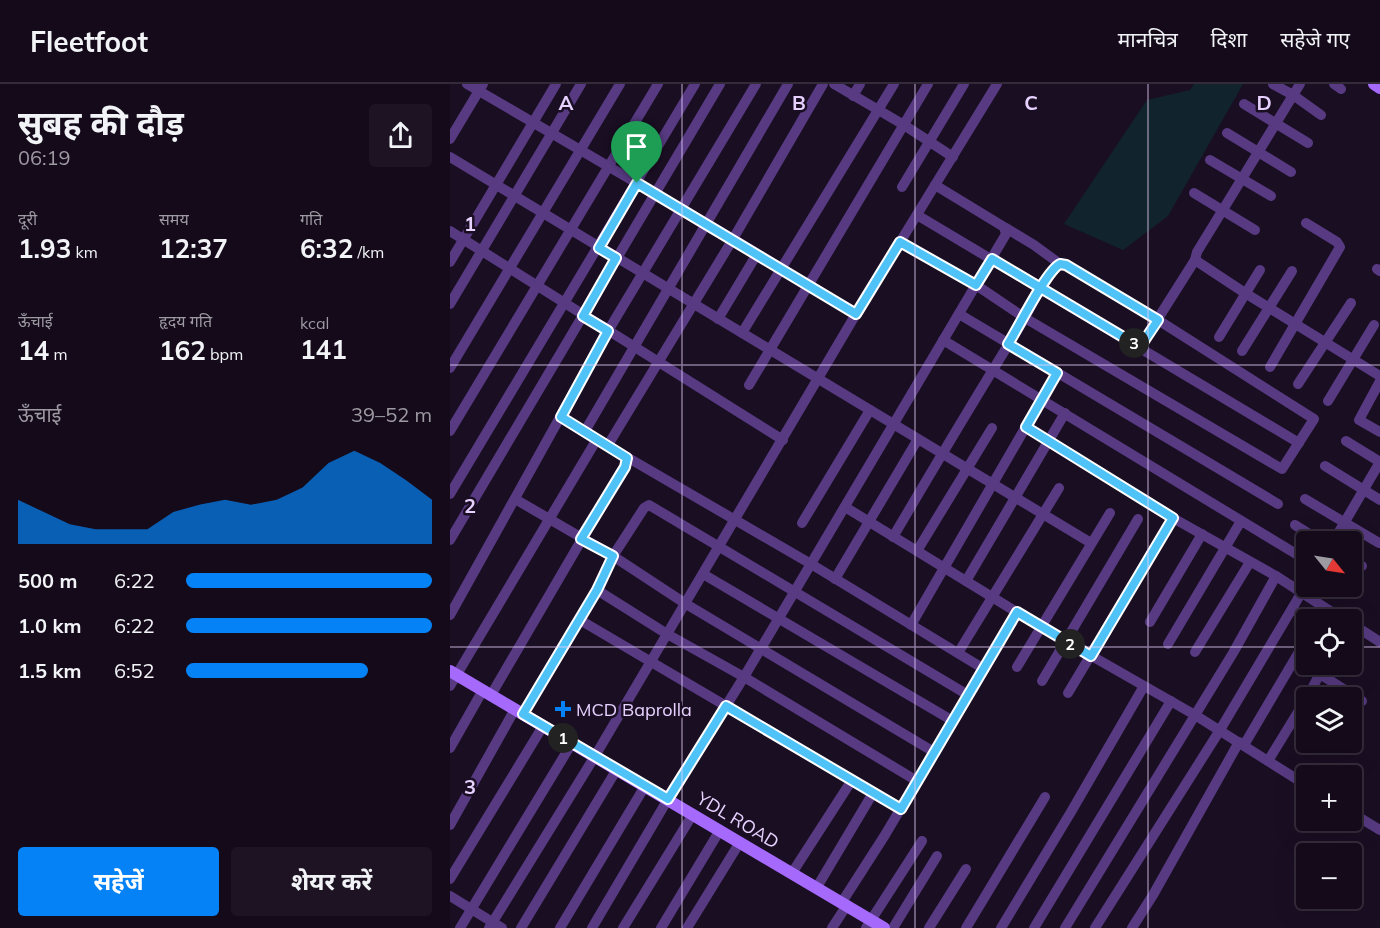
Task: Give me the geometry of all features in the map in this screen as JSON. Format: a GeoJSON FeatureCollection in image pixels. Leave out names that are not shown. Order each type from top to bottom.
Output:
{"type":"FeatureCollection","features":[{"type":"Feature","properties":{"kind":"street"},"geometry":{"type":"LineString","coordinates":[[467,84],[481,87],[552,134],[733,239],[856,314]]}},
{"type":"Feature","properties":{"kind":"street"},"geometry":{"type":"LineString","coordinates":[[450,262],[555,84]]}},
{"type":"Feature","properties":{"kind":"street"},"geometry":{"type":"LineString","coordinates":[[450,304],[581,84]]}},
{"type":"Feature","properties":{"kind":"street"},"geometry":{"type":"LineString","coordinates":[[450,368],[620,84]]}},
{"type":"Feature","properties":{"kind":"street"},"geometry":{"type":"LineString","coordinates":[[450,432],[658,84]]}},
{"type":"Feature","properties":{"kind":"street"},"geometry":{"type":"LineString","coordinates":[[450,494],[695,84]]}},
{"type":"Feature","properties":{"kind":"street"},"geometry":{"type":"LineString","coordinates":[[450,540],[720,84]]}},
{"type":"Feature","properties":{"kind":"street"},"geometry":{"type":"LineString","coordinates":[[450,615],[608,331],[756,84]]}},
{"type":"Feature","properties":{"kind":"street"},"geometry":{"type":"LineString","coordinates":[[585,431],[788,84]]}},
{"type":"Feature","properties":{"kind":"street"},"geometry":{"type":"LineString","coordinates":[[608,445],[733,239],[823,84]]}},
{"type":"Feature","properties":{"kind":"street"},"geometry":{"type":"LineString","coordinates":[[834,84],[953,157]]}},
{"type":"Feature","properties":{"kind":"street"},"geometry":{"type":"LineString","coordinates":[[853,96],[860,84]]}},
{"type":"Feature","properties":{"kind":"street"},"geometry":{"type":"LineString","coordinates":[[742,333],[894,84]]}},
{"type":"Feature","properties":{"kind":"street"},"geometry":{"type":"LineString","coordinates":[[749,385],[928,84]]}},
{"type":"Feature","properties":{"kind":"street"},"geometry":{"type":"LineString","coordinates":[[902,187],[964,84]]}},
{"type":"Feature","properties":{"kind":"street"},"geometry":{"type":"LineString","coordinates":[[450,897],[495,926],[817,379],[997,84]]}},
{"type":"Feature","properties":{"kind":"street"},"geometry":{"type":"LineString","coordinates":[[1273,84],[1321,115]]}},
{"type":"Feature","properties":{"kind":"street"},"geometry":{"type":"LineString","coordinates":[[1140,347],[1300,84]]}},
{"type":"Feature","properties":{"kind":"street"},"geometry":{"type":"LineString","coordinates":[[1374,84],[1380,88]]}},
{"type":"Feature","properties":{"kind":"street"},"geometry":{"type":"LineString","coordinates":[[450,139],[481,87]]}},
{"type":"Feature","properties":{"kind":"street"},"geometry":{"type":"LineString","coordinates":[[1244,104],[1308,143]]}},
{"type":"Feature","properties":{"kind":"street"},"geometry":{"type":"LineString","coordinates":[[1227,133],[1291,172]]}},
{"type":"Feature","properties":{"kind":"street"},"geometry":{"type":"LineString","coordinates":[[450,157],[1091,543]]}},
{"type":"Feature","properties":{"kind":"street"},"geometry":{"type":"LineString","coordinates":[[1210,160],[1271,196]]}},
{"type":"Feature","properties":{"kind":"street"},"geometry":{"type":"LineString","coordinates":[[900,242],[976,285],[1024,318],[1282,469],[1314,419],[1158,320],[1066,265],[1060,264],[982,212],[935,186]]}},
{"type":"Feature","properties":{"kind":"street"},"geometry":{"type":"LineString","coordinates":[[1194,193],[1255,230]]}},
{"type":"Feature","properties":{"kind":"street"},"geometry":{"type":"LineString","coordinates":[[917,214],[1299,443]]}},
{"type":"Feature","properties":{"kind":"street"},"geometry":{"type":"LineString","coordinates":[[1270,367],[1340,247],[1337,242],[1306,223]]}},
{"type":"Feature","properties":{"kind":"street"},"geometry":{"type":"LineString","coordinates":[[592,928],[992,259],[1006,234],[1006,228]]}},
{"type":"Feature","properties":{"kind":"street"},"geometry":{"type":"LineString","coordinates":[[450,231],[783,440]]}},
{"type":"Feature","properties":{"kind":"street"},"geometry":{"type":"LineString","coordinates":[[718,319],[757,254]]}},
{"type":"Feature","properties":{"kind":"street"},"geometry":{"type":"LineString","coordinates":[[1195,260],[1295,325],[1380,376]]}},
{"type":"Feature","properties":{"kind":"street"},"geometry":{"type":"LineString","coordinates":[[893,537],[1052,270],[1060,264]]}},
{"type":"Feature","properties":{"kind":"street"},"geometry":{"type":"LineString","coordinates":[[1219,337],[1260,270]]}},
{"type":"Feature","properties":{"kind":"street"},"geometry":{"type":"LineString","coordinates":[[1242,351],[1292,271]]}},
{"type":"Feature","properties":{"kind":"street"},"geometry":{"type":"LineString","coordinates":[[1298,384],[1351,303]]}},
{"type":"Feature","properties":{"kind":"street"},"geometry":{"type":"LineString","coordinates":[[959,314],[1278,504]]}},
{"type":"Feature","properties":{"kind":"street"},"geometry":{"type":"LineString","coordinates":[[1328,401],[1374,325]]}},
{"type":"Feature","properties":{"kind":"street"},"geometry":{"type":"LineString","coordinates":[[944,340],[1296,554]]}},
{"type":"Feature","properties":{"kind":"street"},"geometry":{"type":"LineString","coordinates":[[911,626],[1057,373]]}},
{"type":"Feature","properties":{"kind":"street"},"geometry":{"type":"LineString","coordinates":[[1380,381],[1359,420],[1380,432]]}},
{"type":"Feature","properties":{"kind":"street"},"geometry":{"type":"LineString","coordinates":[[802,523],[870,410]]}},
{"type":"Feature","properties":{"kind":"street"},"geometry":{"type":"LineString","coordinates":[[966,581],[1065,413]]}},
{"type":"Feature","properties":{"kind":"street"},"geometry":{"type":"LineString","coordinates":[[561,417],[984,669]]}},
{"type":"Feature","properties":{"kind":"street"},"geometry":{"type":"LineString","coordinates":[[1026,427],[1173,518],[1296,585]]}},
{"type":"Feature","properties":{"kind":"street"},"geometry":{"type":"LineString","coordinates":[[917,551],[992,428]]}},
{"type":"Feature","properties":{"kind":"street"},"geometry":{"type":"LineString","coordinates":[[452,677],[597,439]]}},
{"type":"Feature","properties":{"kind":"street"},"geometry":{"type":"LineString","coordinates":[[835,579],[918,439]]}},
{"type":"Feature","properties":{"kind":"street"},"geometry":{"type":"LineString","coordinates":[[1339,531],[1380,462],[1346,441]]}},
{"type":"Feature","properties":{"kind":"street"},"geometry":{"type":"LineString","coordinates":[[450,748],[487,693],[625,467],[627,462],[625,456]]}},
{"type":"Feature","properties":{"kind":"street"},"geometry":{"type":"LineString","coordinates":[[1325,466],[1380,500]]}},
{"type":"Feature","properties":{"kind":"street"},"geometry":{"type":"LineString","coordinates":[[958,653],[1059,488]]}},
{"type":"Feature","properties":{"kind":"street"},"geometry":{"type":"LineString","coordinates":[[515,499],[613,556],[686,604],[934,752]]}},
{"type":"Feature","properties":{"kind":"street"},"geometry":{"type":"LineString","coordinates":[[1305,499],[1379,543]]}},
{"type":"Feature","properties":{"kind":"street"},"geometry":{"type":"LineString","coordinates":[[450,825],[579,620],[597,590],[613,556],[644,508],[649,505],[968,695]]}},
{"type":"Feature","properties":{"kind":"street"},"geometry":{"type":"LineString","coordinates":[[845,507],[1041,627],[1242,743],[1296,779]]}},
{"type":"Feature","properties":{"kind":"street"},"geometry":{"type":"LineString","coordinates":[[1017,667],[1110,513]]}},
{"type":"Feature","properties":{"kind":"street"},"geometry":{"type":"LineString","coordinates":[[1068,693],[1173,518]]}},
{"type":"Feature","properties":{"kind":"street"},"geometry":{"type":"LineString","coordinates":[[1042,681],[1138,519]]}},
{"type":"Feature","properties":{"kind":"street"},"geometry":{"type":"LineString","coordinates":[[1168,644],[1241,521]]}},
{"type":"Feature","properties":{"kind":"street"},"geometry":{"type":"LineString","coordinates":[[1295,525],[1305,531]]}},
{"type":"Feature","properties":{"kind":"street"},"geometry":{"type":"LineString","coordinates":[[1150,622],[1202,534]]}},
{"type":"Feature","properties":{"kind":"street"},"geometry":{"type":"LineString","coordinates":[[1195,652],[1250,562]]}},
{"type":"Feature","properties":{"kind":"street"},"geometry":{"type":"LineString","coordinates":[[703,574],[953,721]]}},
{"type":"Feature","properties":{"kind":"street"},"geometry":{"type":"LineString","coordinates":[[1065,928],[1195,715],[1276,576]]}},
{"type":"Feature","properties":{"kind":"street"},"geometry":{"type":"LineString","coordinates":[[597,590],[667,634],[744,677],[917,781]]}},
{"type":"Feature","properties":{"kind":"street"},"geometry":{"type":"LineString","coordinates":[[1095,928],[1220,730],[1299,597]]}},
{"type":"Feature","properties":{"kind":"street"},"geometry":{"type":"LineString","coordinates":[[1314,597],[1330,609]]}},
{"type":"Feature","properties":{"kind":"street"},"geometry":{"type":"LineString","coordinates":[[1292,609],[1296,611]]}},
{"type":"Feature","properties":{"kind":"street"},"geometry":{"type":"LineString","coordinates":[[832,928],[1017,612]]}},
{"type":"Feature","properties":{"kind":"street"},"geometry":{"type":"LineString","coordinates":[[579,620],[901,809]]}},
{"type":"Feature","properties":{"kind":"street"},"geometry":{"type":"LineString","coordinates":[[1362,630],[1379,639]]}},
{"type":"Feature","properties":{"kind":"street"},"geometry":{"type":"LineString","coordinates":[[1132,928],[1296,656]]}},
{"type":"Feature","properties":{"kind":"street"},"geometry":{"type":"LineString","coordinates":[[1330,675],[1345,687]]}},
{"type":"Feature","properties":{"kind":"street","name":"YDL ROAD"},"geometry":{"type":"LineString","coordinates":[[452,677],[487,693],[817,887],[844,904],[868,924],[884,928]]}},
{"type":"Feature","properties":{"kind":"street"},"geometry":{"type":"LineString","coordinates":[[1001,928],[1144,686]]}},
{"type":"Feature","properties":{"kind":"street"},"geometry":{"type":"LineString","coordinates":[[1034,928],[1170,701]]}},
{"type":"Feature","properties":{"kind":"street"},"geometry":{"type":"LineString","coordinates":[[1269,761],[1296,716]]}},
{"type":"Feature","properties":{"kind":"street"},"geometry":{"type":"LineString","coordinates":[[450,879],[543,726]]}},
{"type":"Feature","properties":{"kind":"street"},"geometry":{"type":"LineString","coordinates":[[459,928],[572,743]]}},
{"type":"Feature","properties":{"kind":"street"},"geometry":{"type":"LineString","coordinates":[[521,928],[617,770]]}},
{"type":"Feature","properties":{"kind":"street"},"geometry":{"type":"LineString","coordinates":[[792,873],[852,780]]}},
{"type":"Feature","properties":{"kind":"street"},"geometry":{"type":"LineString","coordinates":[[560,928],[645,786]]}},
{"type":"Feature","properties":{"kind":"street"},"geometry":{"type":"LineString","coordinates":[[817,887],[873,792]]}},
{"type":"Feature","properties":{"kind":"street"},"geometry":{"type":"LineString","coordinates":[[966,928],[1045,797]]}},
{"type":"Feature","properties":{"kind":"street"},"geometry":{"type":"LineString","coordinates":[[623,928],[693,814]]}},
{"type":"Feature","properties":{"kind":"street"},"geometry":{"type":"LineString","coordinates":[[1362,819],[1380,830]]}},
{"type":"Feature","properties":{"kind":"street"},"geometry":{"type":"LineString","coordinates":[[661,928],[720,830]]}},
{"type":"Feature","properties":{"kind":"street"},"geometry":{"type":"LineString","coordinates":[[687,928],[740,842]]}},
{"type":"Feature","properties":{"kind":"street"},"geometry":{"type":"LineString","coordinates":[[868,924],[922,842]]}},
{"type":"Feature","properties":{"kind":"street"},"geometry":{"type":"LineString","coordinates":[[893,928],[937,856]]}},
{"type":"Feature","properties":{"kind":"street"},"geometry":{"type":"LineString","coordinates":[[929,928],[966,869]]}},
{"type":"Feature","properties":{"kind":"shaded area"},"geometry":{"type":"Polygon","coordinates":[[[1194,84],[1243,84],[1168,216],[1123,250],[1064,224],[1147,100],[1190,90],[1194,84]]]}},
{"type":"Feature","properties":{"kind":"place","name":"MCD Baprolla"},"geometry":{"type":"Point","coordinates":[563,709]}},
{"type":"Feature","properties":{"kind":"route"},"geometry":{"type":"LineString","coordinates":[[637,183],[599,248],[616,258],[583,316],[608,331],[561,417],[627,458],[625,467],[581,539],[613,556],[597,590],[523,714],[668,799],[726,706],[901,809],[1017,612],[1091,656],[1173,518],[1026,427],[1057,373],[1008,344],[1024,318],[1041,288],[1052,270],[1060,264],[1066,265],[1158,320],[1140,347],[1041,288],[992,259],[976,285],[900,242],[856,314],[637,183]]}}]}
